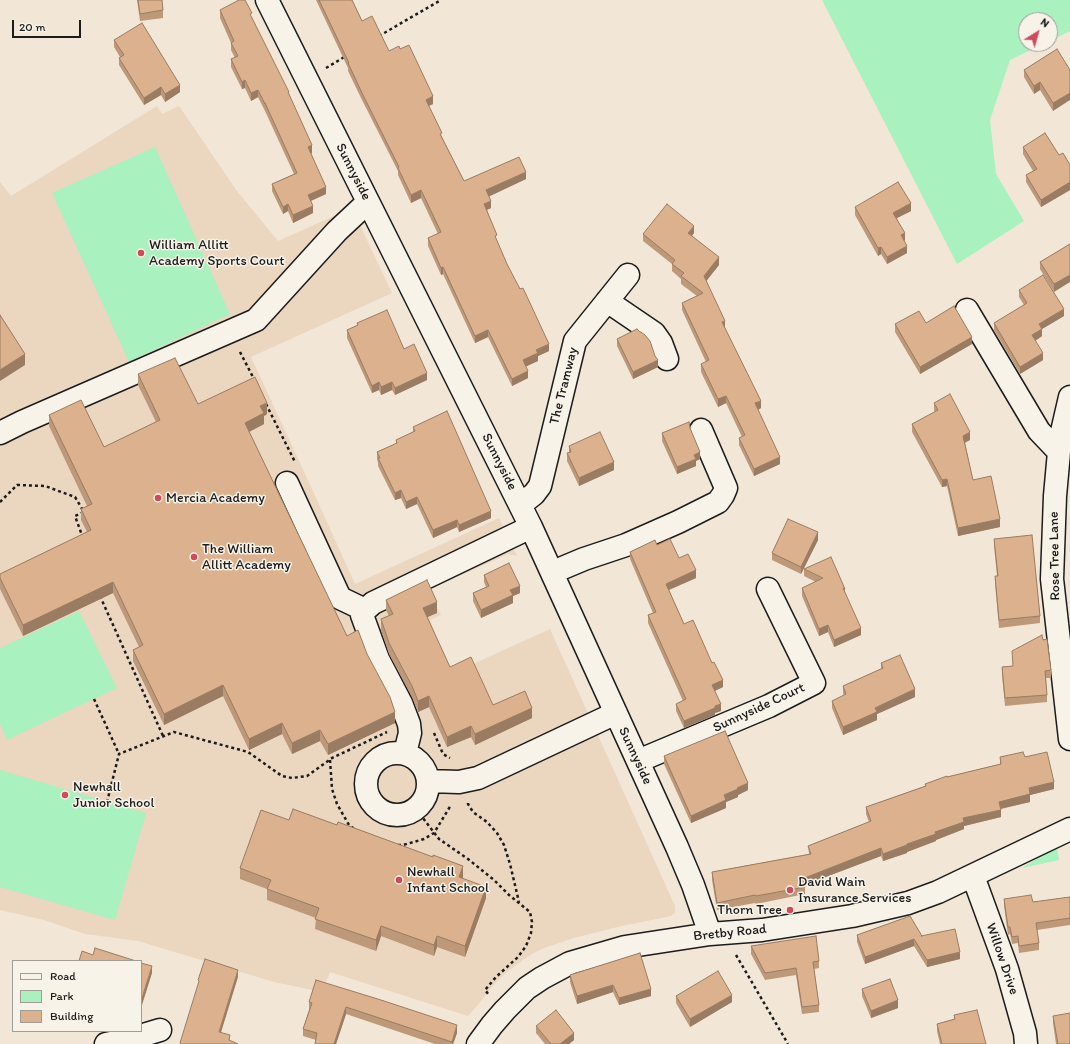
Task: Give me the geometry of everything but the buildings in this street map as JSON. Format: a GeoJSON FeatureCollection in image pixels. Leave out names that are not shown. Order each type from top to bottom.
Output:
{"type":"FeatureCollection","features":[{"type":"Feature","properties":{"kind":"street","name":"Sunnyside"},"geometry":{"type":"LineString","coordinates":[[267,0],[532,527],[716,933]]}},
{"type":"Feature","properties":{"kind":"street"},"geometry":{"type":"LineString","coordinates":[[0,433],[256,320],[337,231],[368,202]]}},
{"type":"Feature","properties":{"kind":"street","name":"The Tramway"},"geometry":{"type":"LineString","coordinates":[[520,505],[534,494],[540,486],[575,341],[628,275]]}},
{"type":"Feature","properties":{"kind":"street"},"geometry":{"type":"LineString","coordinates":[[607,301],[654,333],[661,343],[667,359]]}},
{"type":"Feature","properties":{"kind":"street"},"geometry":{"type":"LineString","coordinates":[[967,310],[1039,431],[1059,452]]}},
{"type":"Feature","properties":{"kind":"street","name":"Rose Tree Lane"},"geometry":{"type":"LineString","coordinates":[[1070,397],[1060,436],[1055,496],[1052,579],[1070,739]]}},
{"type":"Feature","properties":{"kind":"street"},"geometry":{"type":"LineString","coordinates":[[553,572],[584,559],[626,545],[718,502],[726,488],[701,430]]}},
{"type":"Feature","properties":{"kind":"street"},"geometry":{"type":"LineString","coordinates":[[287,483],[340,598],[365,610]]}},
{"type":"Feature","properties":{"kind":"street"},"geometry":{"type":"LineString","coordinates":[[405,753],[410,733],[410,724],[401,703],[378,659],[362,615],[373,603],[532,527]]}},
{"type":"Feature","properties":{"kind":"street","name":"Sunnyside Court"},"geometry":{"type":"LineString","coordinates":[[638,761],[769,706],[814,683],[768,589]]}},
{"type":"Feature","properties":{"kind":"street"},"geometry":{"type":"LineString","coordinates":[[428,781],[459,782],[478,778],[616,713]]}},
{"type":"Feature","properties":{"kind":"street"},"geometry":{"type":"LineString","coordinates":[[389,753],[405,753],[414,757],[421,763],[426,771],[428,789],[426,797],[416,809],[401,815],[393,815],[378,809],[369,797],[366,789],[367,774],[370,767],[382,756],[389,753]]}},
{"type":"Feature","properties":{"kind":"street","name":"Bretby Road"},"geometry":{"type":"LineString","coordinates":[[478,1044],[505,1010],[527,988],[570,963],[625,947],[716,933],[762,930],[852,916],[908,903],[938,892],[1070,829]]}},
{"type":"Feature","properties":{"kind":"street","name":"Willow Drive"},"geometry":{"type":"LineString","coordinates":[[972,876],[1007,969],[1025,1033],[1026,1044]]}},
{"type":"Feature","properties":{"kind":"street"},"geometry":{"type":"LineString","coordinates":[[106,1044],[130,1042],[160,1030]]}},
{"type":"Feature","properties":{"kind":"path"},"geometry":{"type":"LineString","coordinates":[[374,40],[441,0]]}},
{"type":"Feature","properties":{"kind":"path"},"geometry":{"type":"LineString","coordinates":[[307,79],[347,56]]}},
{"type":"Feature","properties":{"kind":"path"},"geometry":{"type":"LineString","coordinates":[[0,502],[17,485],[45,486],[75,497],[84,512],[75,516],[84,542]]}},
{"type":"Feature","properties":{"kind":"path"},"geometry":{"type":"LineString","coordinates":[[99,593],[163,736]]}},
{"type":"Feature","properties":{"kind":"path"},"geometry":{"type":"LineString","coordinates":[[94,699],[119,754],[107,802]]}},
{"type":"Feature","properties":{"kind":"path"},"geometry":{"type":"LineString","coordinates":[[119,754],[174,732],[248,752],[282,776],[292,778],[307,776],[330,760],[396,728],[399,721],[426,716],[443,754],[453,760]]}},
{"type":"Feature","properties":{"kind":"path"},"geometry":{"type":"LineString","coordinates":[[330,760],[332,789],[337,804],[349,825],[359,832]]}},
{"type":"Feature","properties":{"kind":"path"},"geometry":{"type":"LineString","coordinates":[[478,778],[482,791],[471,797],[468,804],[473,812],[497,833],[504,845],[519,902]]}},
{"type":"Feature","properties":{"kind":"path"},"geometry":{"type":"LineString","coordinates":[[397,845],[403,845],[424,839],[434,833],[453,802]]}},
{"type":"Feature","properties":{"kind":"path"},"geometry":{"type":"LineString","coordinates":[[416,809],[439,839],[468,859],[530,912],[532,922],[531,933],[526,946],[518,957],[496,977],[485,990],[505,1010]]}},
{"type":"Feature","properties":{"kind":"path"},"geometry":{"type":"LineString","coordinates":[[716,933],[788,1044]]}},
{"type":"Feature","properties":{"kind":"shaded area","name":"Mercia Academy"},"geometry":{"type":"Polygon","coordinates":[[[157,106],[162,114],[179,106],[237,191],[278,241],[352,208],[392,293],[251,357],[355,584],[499,518],[517,556],[508,554],[428,590],[441,615],[430,620],[451,674],[550,629],[675,906],[675,913],[671,916],[574,938],[544,948],[532,954],[503,975],[468,1016],[330,972],[322,992],[274,982],[138,941],[85,934],[44,920],[0,910],[0,182],[11,196],[157,106]]]}},
{"type":"Feature","properties":{"kind":"green space"},"geometry":{"type":"Polygon","coordinates":[[[822,0],[1070,0],[1070,31],[1058,37],[1058,12],[1018,12],[1018,52],[1026,52],[1010,60],[990,120],[996,174],[1024,221],[957,264],[822,0]]]}},
{"type":"Feature","properties":{"kind":"green space","name":"William Allitt Academy Sports Court"},"geometry":{"type":"Polygon","coordinates":[[[155,147],[230,314],[129,362],[52,193],[155,147]]]}},
{"type":"Feature","properties":{"kind":"green space"},"geometry":{"type":"Polygon","coordinates":[[[79,611],[117,688],[7,740],[0,724],[0,648],[79,611]]]}},
{"type":"Feature","properties":{"kind":"green space"},"geometry":{"type":"Polygon","coordinates":[[[0,770],[146,813],[115,920],[0,887],[0,770]]]}},
{"type":"Feature","properties":{"kind":"green space"},"geometry":{"type":"Polygon","coordinates":[[[1057,849],[1059,860],[1022,868],[1044,854],[1057,849]]]}},
{"type":"Feature","properties":{"kind":"place","name":"William Allitt Academy Sports Court"},"geometry":{"type":"Point","coordinates":[141,253]}},
{"type":"Feature","properties":{"kind":"place","name":"Mercia Academy"},"geometry":{"type":"Point","coordinates":[158,498]}},
{"type":"Feature","properties":{"kind":"place","name":"The William Allitt Academy"},"geometry":{"type":"Point","coordinates":[194,557]}},
{"type":"Feature","properties":{"kind":"place","name":"Newhall Junior School"},"geometry":{"type":"Point","coordinates":[65,795]}},
{"type":"Feature","properties":{"kind":"place","name":"Newhall Infant School"},"geometry":{"type":"Point","coordinates":[399,880]}},
{"type":"Feature","properties":{"kind":"place","name":"David Wain Insurance Services"},"geometry":{"type":"Point","coordinates":[790,890]}},
{"type":"Feature","properties":{"kind":"place","name":"Thorn Tree"},"geometry":{"type":"Point","coordinates":[790,910]}}]}
